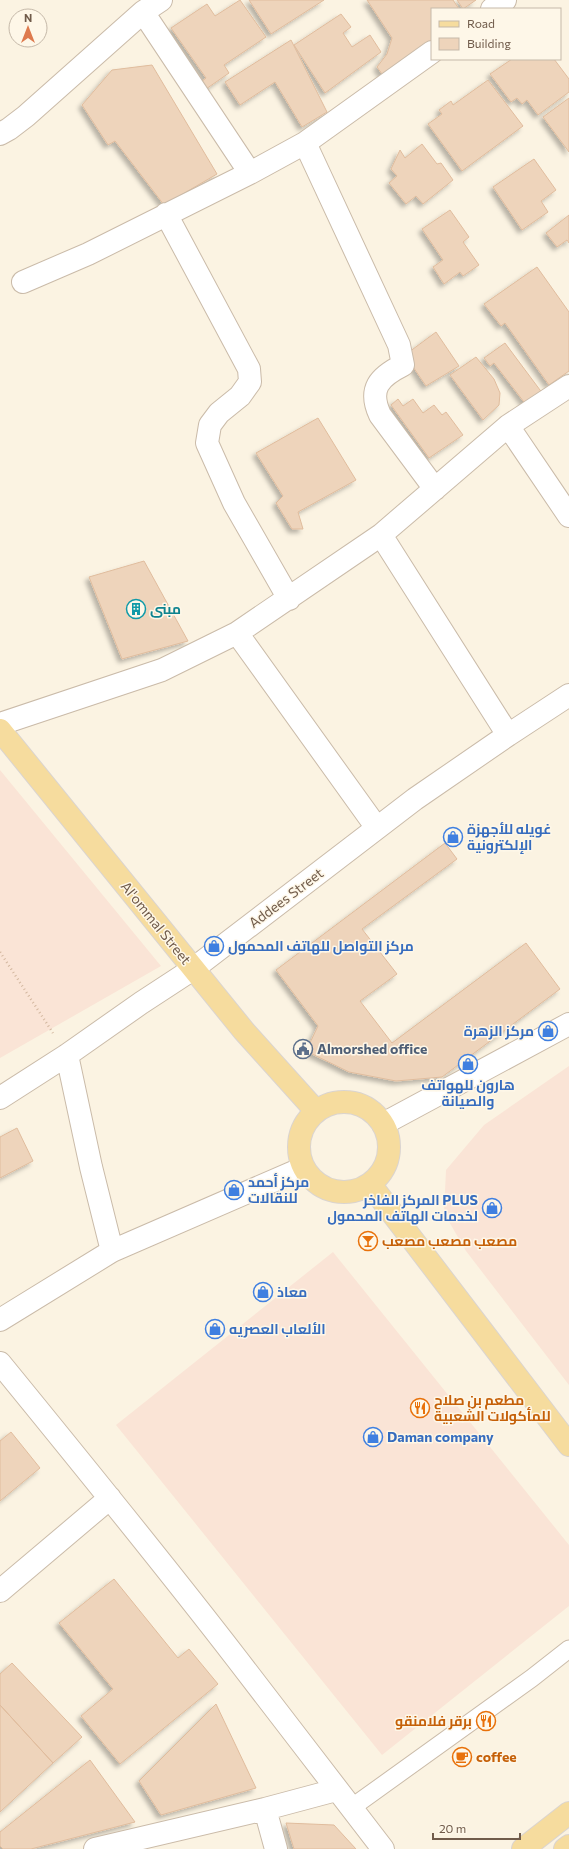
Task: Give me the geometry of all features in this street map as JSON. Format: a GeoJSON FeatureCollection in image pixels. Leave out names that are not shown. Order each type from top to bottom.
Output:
{"type":"FeatureCollection","features":[{"type":"Feature","properties":{"kind":"main road","name":"Al'ommal Street"},"geometry":{"type":"LineString","coordinates":[[0,730],[193,969],[244,1030],[316,1111]]}},
{"type":"Feature","properties":{"kind":"main road"},"geometry":{"type":"LineString","coordinates":[[347,1102],[368,1108],[383,1124],[389,1145],[388,1156],[384,1168],[378,1177],[370,1184],[358,1190],[333,1192],[321,1187],[303,1168],[299,1156],[298,1143],[301,1131],[307,1120],[316,1111],[325,1106],[347,1102]]}},
{"type":"Feature","properties":{"kind":"main road"},"geometry":{"type":"LineString","coordinates":[[370,1184],[569,1445]]}},
{"type":"Feature","properties":{"kind":"main road"},"geometry":{"type":"LineString","coordinates":[[523,1849],[569,1813]]}},
{"type":"Feature","properties":{"kind":"main road"},"geometry":{"type":"LineString","coordinates":[[565,1849],[569,1846]]}},
{"type":"Feature","properties":{"kind":"street"},"geometry":{"type":"LineString","coordinates":[[0,134],[26,116],[143,12],[161,0]]}},
{"type":"Feature","properties":{"kind":"street"},"geometry":{"type":"LineString","coordinates":[[493,8],[505,0]]}},
{"type":"Feature","properties":{"kind":"street"},"geometry":{"type":"LineString","coordinates":[[143,12],[250,173]]}},
{"type":"Feature","properties":{"kind":"street"},"geometry":{"type":"LineString","coordinates":[[23,282],[88,254],[250,173],[305,143],[431,53]]}},
{"type":"Feature","properties":{"kind":"street"},"geometry":{"type":"LineString","coordinates":[[305,143],[399,346],[403,359],[403,365],[382,378],[374,392],[375,405],[380,415],[435,489]]}},
{"type":"Feature","properties":{"kind":"street"},"geometry":{"type":"LineString","coordinates":[[166,214],[249,369],[250,382],[240,396],[219,413],[210,425],[207,442],[234,503],[289,599]]}},
{"type":"Feature","properties":{"kind":"street"},"geometry":{"type":"LineString","coordinates":[[0,724],[162,670],[237,633],[381,535],[508,426],[569,386]]}},
{"type":"Feature","properties":{"kind":"street"},"geometry":{"type":"LineString","coordinates":[[508,426],[569,516]]}},
{"type":"Feature","properties":{"kind":"street"},"geometry":{"type":"LineString","coordinates":[[381,535],[508,735]]}},
{"type":"Feature","properties":{"kind":"street"},"geometry":{"type":"LineString","coordinates":[[237,633],[377,828]]}},
{"type":"Feature","properties":{"kind":"street","name":"Addees Street"},"geometry":{"type":"LineString","coordinates":[[0,1098],[67,1055],[141,1003],[193,969],[377,828],[508,735],[569,694]]}},
{"type":"Feature","properties":{"kind":"street"},"geometry":{"type":"LineString","coordinates":[[383,1124],[569,1024]]}},
{"type":"Feature","properties":{"kind":"street"},"geometry":{"type":"LineString","coordinates":[[67,1055],[91,1167],[112,1251]]}},
{"type":"Feature","properties":{"kind":"street"},"geometry":{"type":"LineString","coordinates":[[0,1320],[112,1251],[303,1168]]}},
{"type":"Feature","properties":{"kind":"street"},"geometry":{"type":"LineString","coordinates":[[0,1363],[110,1498],[238,1660],[336,1790],[383,1849]]}},
{"type":"Feature","properties":{"kind":"street"},"geometry":{"type":"LineString","coordinates":[[0,1591],[110,1498]]}},
{"type":"Feature","properties":{"kind":"street"},"geometry":{"type":"LineString","coordinates":[[95,1849],[266,1809],[336,1790]]}},
{"type":"Feature","properties":{"kind":"street"},"geometry":{"type":"LineString","coordinates":[[266,1809],[276,1849]]}},
{"type":"Feature","properties":{"kind":"lane"},"geometry":{"type":"LineString","coordinates":[[351,1808],[532,1678],[569,1649]]}},
{"type":"Feature","properties":{"kind":"path"},"geometry":{"type":"LineString","coordinates":[[0,952],[67,1055]]}},
{"type":"Feature","properties":{"kind":"shaded area"},"geometry":{"type":"Polygon","coordinates":[[[0,770],[161,966],[0,1058],[0,770]]]}},
{"type":"Feature","properties":{"kind":"shaded area"},"geometry":{"type":"Polygon","coordinates":[[[569,1066],[569,1385],[466,1251],[444,1213],[446,1170],[484,1125],[569,1066]]]}},
{"type":"Feature","properties":{"kind":"shaded area"},"geometry":{"type":"Polygon","coordinates":[[[333,1252],[569,1545],[569,1606],[382,1755],[116,1425],[333,1252]]]}},
{"type":"Feature","properties":{"kind":"building"},"geometry":{"type":"Polygon","coordinates":[[[240,0],[266,37],[224,65],[229,73],[206,89],[201,82],[206,78],[171,28],[207,4],[215,16],[240,0]]]}},
{"type":"Feature","properties":{"kind":"building"},"geometry":{"type":"Polygon","coordinates":[[[249,0],[324,0],[271,34],[249,0]]]}},
{"type":"Feature","properties":{"kind":"building"},"geometry":{"type":"Polygon","coordinates":[[[367,0],[453,0],[458,8],[431,8],[431,51],[387,81],[377,67],[387,54],[392,38],[367,0]]]}},
{"type":"Feature","properties":{"kind":"building"},"geometry":{"type":"Polygon","coordinates":[[[457,0],[476,0],[464,8],[462,8],[457,0]]]}},
{"type":"Feature","properties":{"kind":"building"},"geometry":{"type":"Polygon","coordinates":[[[341,14],[351,27],[343,33],[352,47],[370,35],[381,52],[325,93],[294,45],[341,14]]]}},
{"type":"Feature","properties":{"kind":"building"},"geometry":{"type":"Polygon","coordinates":[[[291,40],[327,112],[302,127],[275,82],[240,105],[225,82],[291,40]]]}},
{"type":"Feature","properties":{"kind":"building"},"geometry":{"type":"Polygon","coordinates":[[[511,60],[555,60],[569,79],[569,92],[538,115],[527,100],[522,104],[517,98],[511,102],[490,74],[511,60]]]}},
{"type":"Feature","properties":{"kind":"building"},"geometry":{"type":"Polygon","coordinates":[[[152,65],[217,174],[164,205],[115,141],[108,145],[82,105],[112,70],[152,65]]]}},
{"type":"Feature","properties":{"kind":"building"},"geometry":{"type":"Polygon","coordinates":[[[488,80],[523,126],[462,171],[428,124],[442,114],[439,110],[451,101],[453,105],[488,80]]]}},
{"type":"Feature","properties":{"kind":"building"},"geometry":{"type":"Polygon","coordinates":[[[569,98],[569,152],[543,117],[569,98]]]}},
{"type":"Feature","properties":{"kind":"building"},"geometry":{"type":"Polygon","coordinates":[[[422,144],[437,164],[441,163],[453,180],[423,204],[416,196],[406,204],[389,183],[397,176],[391,169],[400,150],[405,158],[422,144]]]}},
{"type":"Feature","properties":{"kind":"building"},"geometry":{"type":"Polygon","coordinates":[[[534,159],[556,190],[541,201],[548,212],[522,230],[493,187],[534,159]]]}},
{"type":"Feature","properties":{"kind":"building"},"geometry":{"type":"Polygon","coordinates":[[[450,210],[469,237],[463,242],[479,265],[463,276],[460,272],[444,284],[433,267],[443,260],[422,229],[450,210]]]}},
{"type":"Feature","properties":{"kind":"building"},"geometry":{"type":"Polygon","coordinates":[[[569,215],[569,243],[567,240],[557,247],[546,233],[569,215]]]}},
{"type":"Feature","properties":{"kind":"building"},"geometry":{"type":"Polygon","coordinates":[[[537,267],[569,312],[569,371],[549,385],[505,323],[501,326],[484,304],[537,267]]]}},
{"type":"Feature","properties":{"kind":"building"},"geometry":{"type":"Polygon","coordinates":[[[436,332],[459,366],[426,386],[405,355],[436,332]]]}},
{"type":"Feature","properties":{"kind":"building"},"geometry":{"type":"Polygon","coordinates":[[[505,343],[543,394],[527,406],[494,363],[490,366],[484,358],[505,343]]]}},
{"type":"Feature","properties":{"kind":"building"},"geometry":{"type":"Polygon","coordinates":[[[476,357],[494,379],[500,393],[499,405],[483,420],[450,375],[476,357]]]}},
{"type":"Feature","properties":{"kind":"building"},"geometry":{"type":"Polygon","coordinates":[[[398,399],[403,406],[413,399],[423,413],[434,405],[442,415],[446,412],[463,435],[429,458],[391,405],[398,399]]]}},
{"type":"Feature","properties":{"kind":"building"},"geometry":{"type":"Polygon","coordinates":[[[318,418],[356,480],[298,512],[303,529],[292,529],[276,503],[283,496],[256,453],[318,418]]]}},
{"type":"Feature","properties":{"kind":"building","name":"مبنى"},"geometry":{"type":"Polygon","coordinates":[[[144,561],[188,641],[122,659],[89,577],[144,561]]]}},
{"type":"Feature","properties":{"kind":"building"},"geometry":{"type":"Polygon","coordinates":[[[445,843],[457,859],[362,929],[397,974],[360,1001],[392,1043],[526,943],[560,989],[442,1077],[396,1081],[349,1072],[306,1051],[318,1026],[276,970],[445,843]]]}},
{"type":"Feature","properties":{"kind":"building"},"geometry":{"type":"Polygon","coordinates":[[[17,1128],[33,1161],[0,1178],[0,1137],[17,1128]]]}},
{"type":"Feature","properties":{"kind":"building"},"geometry":{"type":"Polygon","coordinates":[[[11,1432],[40,1468],[0,1501],[0,1441],[11,1432]]]}},
{"type":"Feature","properties":{"kind":"building"},"geometry":{"type":"Polygon","coordinates":[[[114,1579],[178,1658],[189,1649],[218,1684],[120,1764],[81,1716],[113,1689],[59,1623],[114,1579]]]}},
{"type":"Feature","properties":{"kind":"building"},"geometry":{"type":"Polygon","coordinates":[[[12,1663],[82,1737],[53,1763],[0,1705],[0,1674],[12,1663]]]}},
{"type":"Feature","properties":{"kind":"building"},"geometry":{"type":"Polygon","coordinates":[[[216,1704],[256,1788],[161,1815],[139,1781],[216,1704]]]}},
{"type":"Feature","properties":{"kind":"building"},"geometry":{"type":"Polygon","coordinates":[[[0,1705],[53,1763],[0,1812],[0,1705]]]}},
{"type":"Feature","properties":{"kind":"building"},"geometry":{"type":"Polygon","coordinates":[[[90,1760],[135,1822],[31,1849],[3,1849],[0,1846],[0,1832],[90,1760]]]}},
{"type":"Feature","properties":{"kind":"building"},"geometry":{"type":"Polygon","coordinates":[[[286,1823],[334,1825],[356,1849],[294,1849],[286,1823]]]}},
{"type":"Feature","properties":{"kind":"place","name":"مبنى"},"geometry":{"type":"Point","coordinates":[136,609]}},
{"type":"Feature","properties":{"kind":"place","name":"غويله للأجهزة الإلكترونية"},"geometry":{"type":"Point","coordinates":[453,837]}},
{"type":"Feature","properties":{"kind":"place","name":"مركز التواصل للهاتف المحمول"},"geometry":{"type":"Point","coordinates":[214,946]}},
{"type":"Feature","properties":{"kind":"place","name":"مركز الزهرة"},"geometry":{"type":"Point","coordinates":[548,1031]}},
{"type":"Feature","properties":{"kind":"place","name":"Almorshed office"},"geometry":{"type":"Point","coordinates":[303,1049]}},
{"type":"Feature","properties":{"kind":"place","name":"هارون للهواتف والصيانة"},"geometry":{"type":"Point","coordinates":[468,1064]}},
{"type":"Feature","properties":{"kind":"place","name":"مركز أحمد للنقالات"},"geometry":{"type":"Point","coordinates":[234,1190]}},
{"type":"Feature","properties":{"kind":"place","name":"المركز الفاخر PLUS لخدمات الهاتف المحمول"},"geometry":{"type":"Point","coordinates":[492,1208]}},
{"type":"Feature","properties":{"kind":"place","name":"مصعب مصعب مصعب"},"geometry":{"type":"Point","coordinates":[368,1241]}},
{"type":"Feature","properties":{"kind":"place","name":"معاذ"},"geometry":{"type":"Point","coordinates":[263,1292]}},
{"type":"Feature","properties":{"kind":"place","name":"الألعاب العصريه"},"geometry":{"type":"Point","coordinates":[215,1329]}},
{"type":"Feature","properties":{"kind":"place","name":"مطعم بن صلاح للمأكولات الشعبية"},"geometry":{"type":"Point","coordinates":[420,1408]}},
{"type":"Feature","properties":{"kind":"place","name":"Daman company"},"geometry":{"type":"Point","coordinates":[373,1437]}},
{"type":"Feature","properties":{"kind":"place","name":"برقر فلامنقو"},"geometry":{"type":"Point","coordinates":[486,1721]}},
{"type":"Feature","properties":{"kind":"place","name":"coffee"},"geometry":{"type":"Point","coordinates":[462,1757]}}]}
